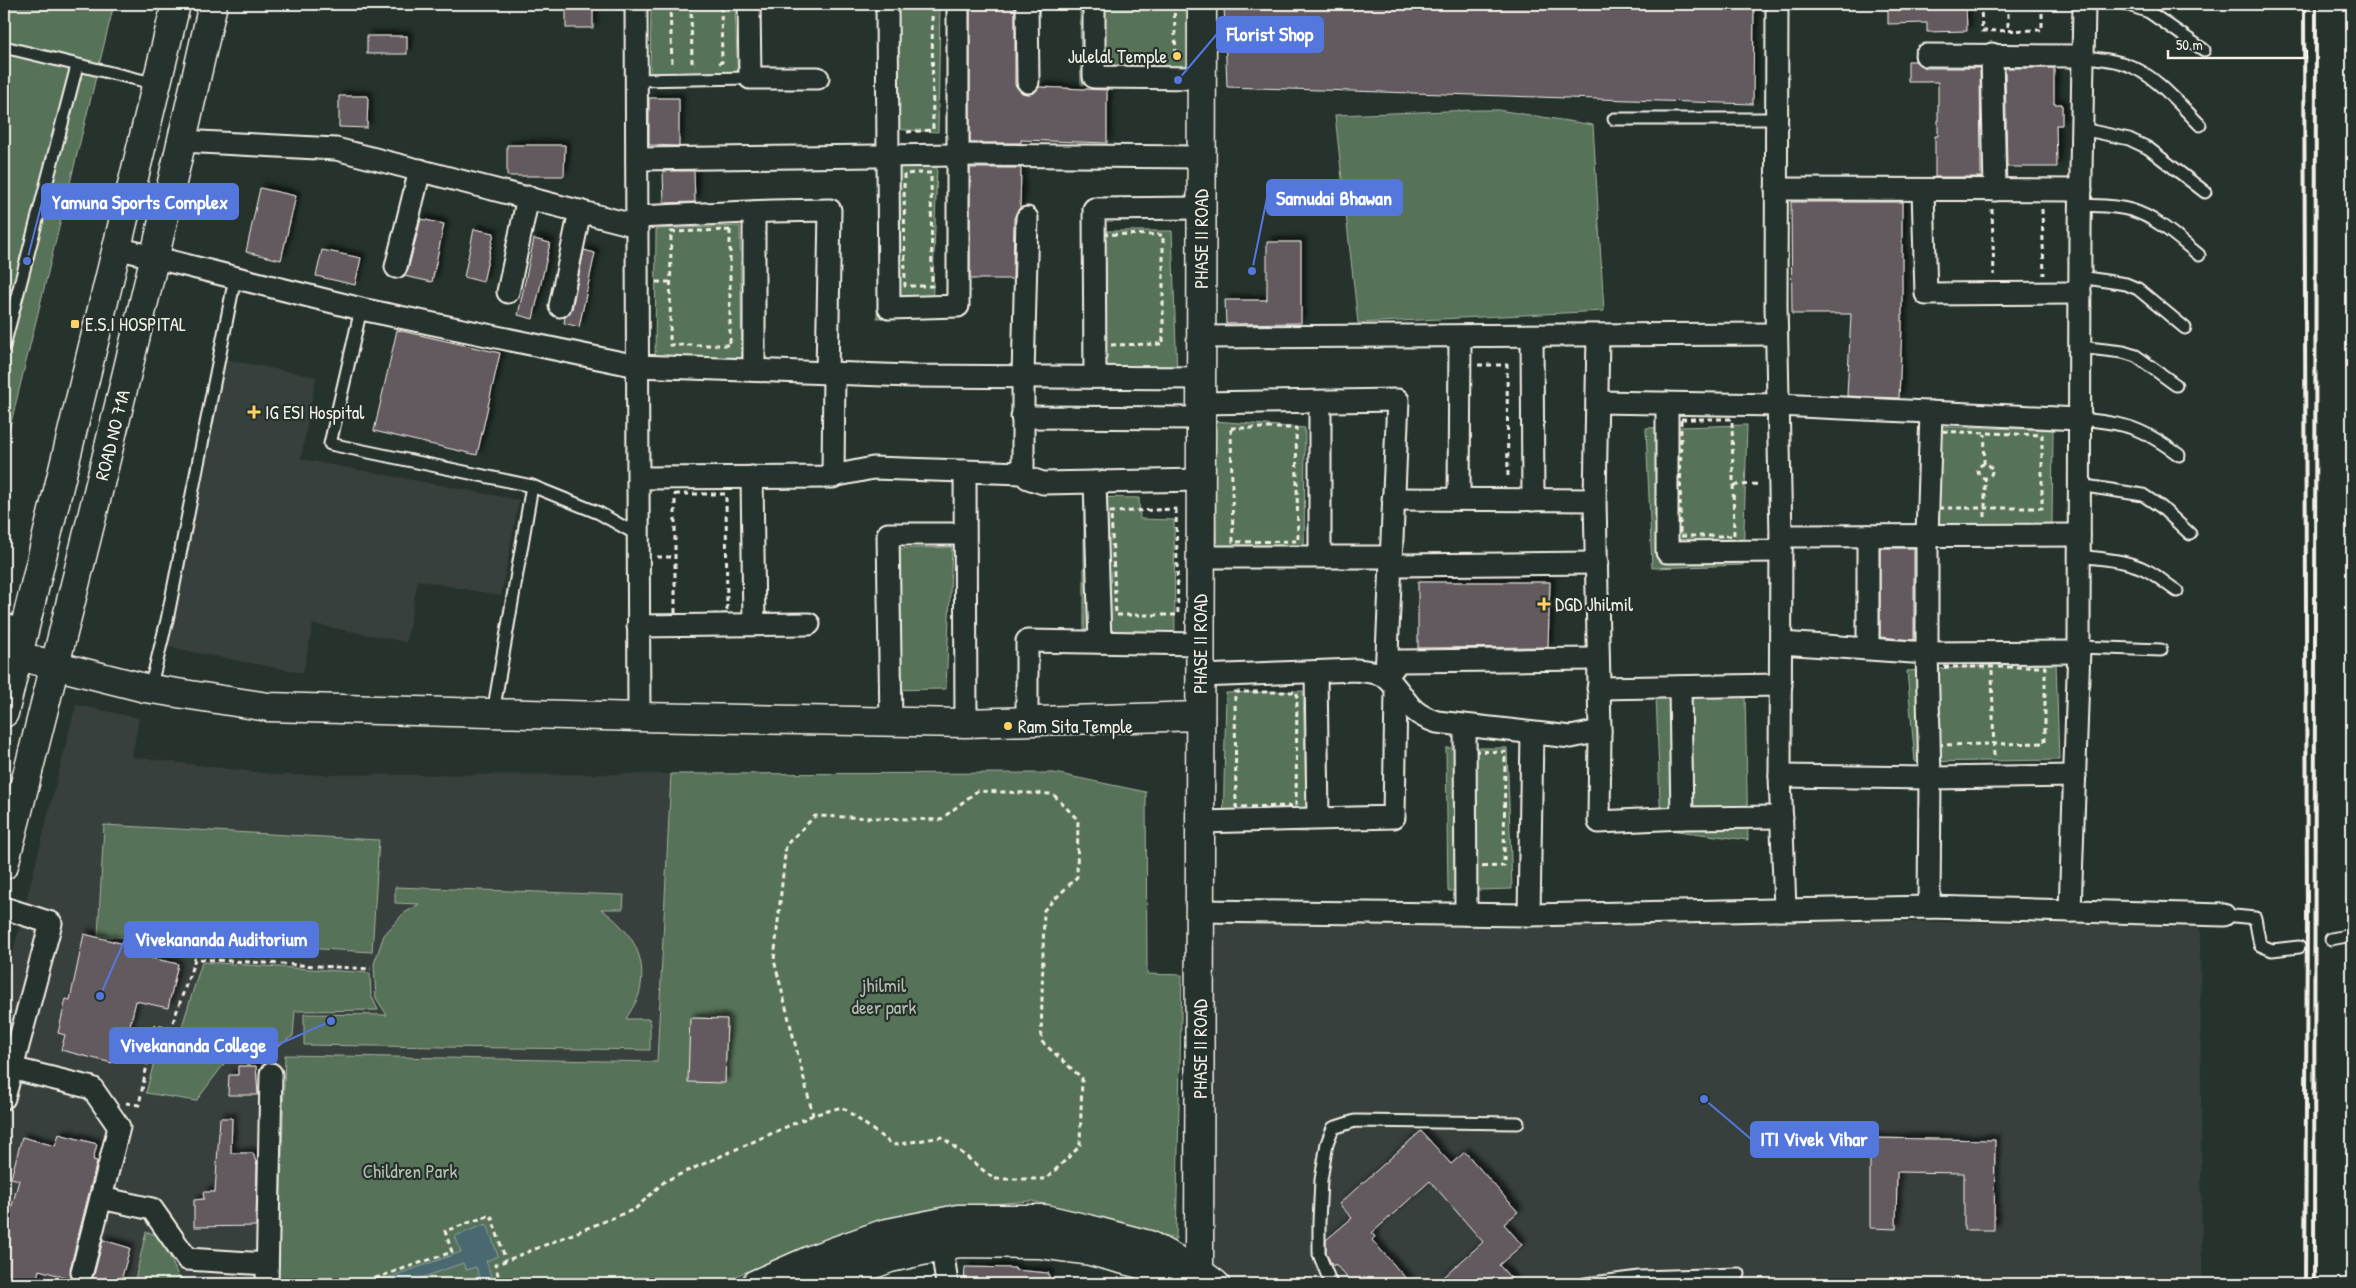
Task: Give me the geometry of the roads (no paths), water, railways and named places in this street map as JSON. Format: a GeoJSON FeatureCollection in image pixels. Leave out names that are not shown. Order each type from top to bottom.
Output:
{"type":"FeatureCollection","features":[{"type":"Feature","properties":{"kind":"street","name":"ROAD NO 71A"},"geometry":{"type":"LineString","coordinates":[[4,713],[18,656],[14,623],[117,248],[176,4]]}},
{"type":"Feature","properties":{"kind":"street","name":"ROAD NO 71A"},"geometry":{"type":"LineString","coordinates":[[4,865],[55,667],[182,141],[213,4]]}},
{"type":"Feature","properties":{"kind":"street"},"geometry":{"type":"LineString","coordinates":[[636,4],[639,478],[636,534],[639,717]]}},
{"type":"Feature","properties":{"kind":"street"},"geometry":{"type":"LineString","coordinates":[[749,4],[750,78],[818,78]]}},
{"type":"Feature","properties":{"kind":"street"},"geometry":{"type":"LineString","coordinates":[[887,4],[889,308],[958,306],[958,4]]}},
{"type":"Feature","properties":{"kind":"street"},"geometry":{"type":"LineString","coordinates":[[1026,4],[1028,82]]}},
{"type":"Feature","properties":{"kind":"street","name":"PHASE II ROAD"},"geometry":{"type":"LineString","coordinates":[[1198,1281],[1202,4]]}},
{"type":"Feature","properties":{"kind":"street"},"geometry":{"type":"LineString","coordinates":[[1777,4],[1776,334],[1781,544],[1780,776],[1785,909]]}},
{"type":"Feature","properties":{"kind":"street"},"geometry":{"type":"LineString","coordinates":[[2070,911],[2079,649],[2080,198],[2084,4]]}},
{"type":"Feature","properties":{"kind":"street"},"geometry":{"type":"LineString","coordinates":[[1100,5],[1094,77],[1202,78]]}},
{"type":"Feature","properties":{"kind":"street"},"geometry":{"type":"LineString","coordinates":[[1992,54],[1998,200]]}},
{"type":"Feature","properties":{"kind":"street"},"geometry":{"type":"LineString","coordinates":[[1926,55],[2083,56]]}},
{"type":"Feature","properties":{"kind":"street"},"geometry":{"type":"LineString","coordinates":[[182,141],[336,149],[580,211],[637,222],[754,212],[830,210],[833,476]]}},
{"type":"Feature","properties":{"kind":"street"},"geometry":{"type":"LineString","coordinates":[[637,159],[958,155],[1202,156]]}},
{"type":"Feature","properties":{"kind":"street"},"geometry":{"type":"LineString","coordinates":[[396,267],[420,170]]}},
{"type":"Feature","properties":{"kind":"street"},"geometry":{"type":"LineString","coordinates":[[1776,189],[1923,190],[1998,200],[2080,198]]}},
{"type":"Feature","properties":{"kind":"street"},"geometry":{"type":"LineString","coordinates":[[1923,190],[1926,294],[2080,285]]}},
{"type":"Feature","properties":{"kind":"street"},"geometry":{"type":"LineString","coordinates":[[508,292],[528,197]]}},
{"type":"Feature","properties":{"kind":"street"},"geometry":{"type":"LineString","coordinates":[[1096,377],[1094,209],[1202,208]]}},
{"type":"Feature","properties":{"kind":"street"},"geometry":{"type":"LineString","coordinates":[[560,306],[580,211]]}},
{"type":"Feature","properties":{"kind":"street"},"geometry":{"type":"LineString","coordinates":[[754,212],[754,370]]}},
{"type":"Feature","properties":{"kind":"street"},"geometry":{"type":"LineString","coordinates":[[1023,473],[1022,417],[1027,218]]}},
{"type":"Feature","properties":{"kind":"street"},"geometry":{"type":"LineString","coordinates":[[117,248],[361,309],[638,366],[831,373],[1096,377],[1201,400]]}},
{"type":"Feature","properties":{"kind":"street"},"geometry":{"type":"LineString","coordinates":[[1201,337],[1776,334]]}},
{"type":"Feature","properties":{"kind":"street"},"geometry":{"type":"LineString","coordinates":[[1460,336],[1460,500]]}},
{"type":"Feature","properties":{"kind":"street"},"geometry":{"type":"LineString","coordinates":[[1532,336],[1533,500]]}},
{"type":"Feature","properties":{"kind":"street"},"geometry":{"type":"LineString","coordinates":[[1598,336],[1594,500],[1600,731],[1599,822],[1682,818],[1782,817]]}},
{"type":"Feature","properties":{"kind":"street"},"geometry":{"type":"LineString","coordinates":[[1022,417],[1201,400],[1320,402],[1398,400],[1390,557],[1394,818],[1318,818],[1200,822]]}},
{"type":"Feature","properties":{"kind":"street"},"geometry":{"type":"LineString","coordinates":[[1320,402],[1320,556]]}},
{"type":"Feature","properties":{"kind":"street"},"geometry":{"type":"LineString","coordinates":[[1597,402],[1778,405],[2079,419]]}},
{"type":"Feature","properties":{"kind":"street"},"geometry":{"type":"LineString","coordinates":[[1667,403],[1667,552],[1868,536],[2079,535]]}},
{"type":"Feature","properties":{"kind":"street"},"geometry":{"type":"LineString","coordinates":[[1929,907],[1930,778],[1927,536],[1931,412]]}},
{"type":"Feature","properties":{"kind":"street"},"geometry":{"type":"LineString","coordinates":[[639,478],[833,476],[873,468],[1023,473],[1028,478],[1043,483],[1201,480]]}},
{"type":"Feature","properties":{"kind":"street"},"geometry":{"type":"LineString","coordinates":[[965,471],[966,723]]}},
{"type":"Feature","properties":{"kind":"street"},"geometry":{"type":"LineString","coordinates":[[752,477],[754,624]]}},
{"type":"Feature","properties":{"kind":"street"},"geometry":{"type":"LineString","coordinates":[[1095,482],[1100,642]]}},
{"type":"Feature","properties":{"kind":"street"},"geometry":{"type":"LineString","coordinates":[[1393,499],[1594,500]]}},
{"type":"Feature","properties":{"kind":"street"},"geometry":{"type":"LineString","coordinates":[[891,722],[888,534],[964,534]]}},
{"type":"Feature","properties":{"kind":"street"},"geometry":{"type":"LineString","coordinates":[[1868,536],[1868,648]]}},
{"type":"Feature","properties":{"kind":"street"},"geometry":{"type":"LineString","coordinates":[[1201,556],[1390,557]]}},
{"type":"Feature","properties":{"kind":"street"},"geometry":{"type":"LineString","coordinates":[[1390,557],[1394,564],[1597,564]]}},
{"type":"Feature","properties":{"kind":"street"},"geometry":{"type":"LineString","coordinates":[[638,626],[809,624]]}},
{"type":"Feature","properties":{"kind":"street"},"geometry":{"type":"LineString","coordinates":[[1027,722],[1027,641],[1201,644]]}},
{"type":"Feature","properties":{"kind":"street"},"geometry":{"type":"LineString","coordinates":[[1781,643],[1927,652],[2079,649]]}},
{"type":"Feature","properties":{"kind":"street"},"geometry":{"type":"LineString","coordinates":[[18,656],[55,667],[150,689],[268,707],[966,723],[1200,716]]}},
{"type":"Feature","properties":{"kind":"street"},"geometry":{"type":"LineString","coordinates":[[1391,684],[1399,661],[1598,659]]}},
{"type":"Feature","properties":{"kind":"street"},"geometry":{"type":"LineString","coordinates":[[1200,676],[1356,670],[1373,672],[1391,684],[1408,706],[1422,717],[1437,722],[1571,737],[1600,731]]}},
{"type":"Feature","properties":{"kind":"street"},"geometry":{"type":"LineString","coordinates":[[1316,672],[1318,818]]}},
{"type":"Feature","properties":{"kind":"street"},"geometry":{"type":"LineString","coordinates":[[1598,688],[1780,685]]}},
{"type":"Feature","properties":{"kind":"street"},"geometry":{"type":"LineString","coordinates":[[1680,687],[1682,818]]}},
{"type":"Feature","properties":{"kind":"street"},"geometry":{"type":"LineString","coordinates":[[1465,726],[1466,914]]}},
{"type":"Feature","properties":{"kind":"street"},"geometry":{"type":"LineString","coordinates":[[1528,915],[1532,734]]}},
{"type":"Feature","properties":{"kind":"street"},"geometry":{"type":"LineString","coordinates":[[1780,776],[1930,778],[2075,776]]}},
{"type":"Feature","properties":{"kind":"street"},"geometry":{"type":"LineString","coordinates":[[1200,912],[1528,915],[1929,907],[2224,915]]}},
{"type":"Feature","properties":{"kind":"street"},"geometry":{"type":"LineString","coordinates":[[4,908],[51,923],[4,1098]]}},
{"type":"Feature","properties":{"kind":"street"},"geometry":{"type":"LineString","coordinates":[[11,1068],[92,1088],[119,1127],[82,1272]]}},
{"type":"Feature","properties":{"kind":"street"},"geometry":{"type":"LineString","coordinates":[[101,1198],[152,1209],[187,1259],[267,1274],[271,1074]]}},
{"type":"Feature","properties":{"kind":"street"},"geometry":{"type":"LineString","coordinates":[[756,1284],[813,1259],[883,1234],[958,1219],[1045,1219],[1149,1245],[1198,1281]]}},
{"type":"Feature","properties":{"kind":"street"},"geometry":{"type":"LineString","coordinates":[[819,1284],[855,1278],[890,1258],[958,1243],[1039,1244],[1090,1251],[1198,1281]]}},
{"type":"Feature","properties":{"kind":"street"},"geometry":{"type":"LineString","coordinates":[[942,1247],[947,1284]]}},
{"type":"Feature","properties":{"kind":"lane"},"geometry":{"type":"LineString","coordinates":[[2126,4],[2149,12],[2204,50]]}},
{"type":"Feature","properties":{"kind":"lane"},"geometry":{"type":"LineString","coordinates":[[4,47],[157,84]]}},
{"type":"Feature","properties":{"kind":"lane"},"geometry":{"type":"LineString","coordinates":[[2083,56],[2125,64],[2141,72],[2159,84],[2200,125]]}},
{"type":"Feature","properties":{"kind":"lane"},"geometry":{"type":"LineString","coordinates":[[4,346],[77,66]]}},
{"type":"Feature","properties":{"kind":"lane"},"geometry":{"type":"LineString","coordinates":[[636,80],[750,78]]}},
{"type":"Feature","properties":{"kind":"lane"},"geometry":{"type":"LineString","coordinates":[[1614,119],[1777,119]]}},
{"type":"Feature","properties":{"kind":"lane"},"geometry":{"type":"LineString","coordinates":[[2082,129],[2128,139],[2148,148],[2205,192]]}},
{"type":"Feature","properties":{"kind":"lane"},"geometry":{"type":"LineString","coordinates":[[2080,198],[2133,210],[2169,231],[2199,255]]}},
{"type":"Feature","properties":{"kind":"lane"},"geometry":{"type":"LineString","coordinates":[[150,689],[167,620],[235,278]]}},
{"type":"Feature","properties":{"kind":"lane"},"geometry":{"type":"LineString","coordinates":[[2080,285],[2126,284],[2138,289],[2185,328]]}},
{"type":"Feature","properties":{"kind":"lane"},"geometry":{"type":"LineString","coordinates":[[361,309],[330,444],[532,486],[599,513],[636,534]]}},
{"type":"Feature","properties":{"kind":"lane"},"geometry":{"type":"LineString","coordinates":[[2079,347],[2123,352],[2136,356],[2176,385]]}},
{"type":"Feature","properties":{"kind":"lane"},"geometry":{"type":"LineString","coordinates":[[2079,419],[2119,423],[2135,427],[2156,438],[2179,455]]}},
{"type":"Feature","properties":{"kind":"lane"},"geometry":{"type":"LineString","coordinates":[[2079,485],[2143,495],[2161,507],[2190,534]]}},
{"type":"Feature","properties":{"kind":"lane"},"geometry":{"type":"LineString","coordinates":[[493,713],[532,486]]}},
{"type":"Feature","properties":{"kind":"lane"},"geometry":{"type":"LineString","coordinates":[[2079,556],[2119,561],[2136,566],[2148,571],[2177,592]]}},
{"type":"Feature","properties":{"kind":"lane"},"geometry":{"type":"LineString","coordinates":[[2079,649],[2160,650]]}},
{"type":"Feature","properties":{"kind":"lane"},"geometry":{"type":"LineString","coordinates":[[2224,915],[2255,918],[2260,946],[2272,950],[2299,947]]}},
{"type":"Feature","properties":{"kind":"lane"},"geometry":{"type":"LineString","coordinates":[[2331,939],[2352,935]]}},
{"type":"Feature","properties":{"kind":"lane"},"geometry":{"type":"LineString","coordinates":[[1331,1284],[1319,1254],[1318,1222],[1320,1180],[1327,1143],[1333,1128],[1355,1121],[1518,1123]]}},
{"type":"Feature","properties":{"kind":"lane"},"geometry":{"type":"LineString","coordinates":[[1585,1284],[1638,1277],[1739,1274]]}},
{"type":"Feature","properties":{"kind":"water"},"geometry":{"type":"Polygon","coordinates":[[[487,1224],[498,1256],[486,1261],[494,1284],[482,1284],[476,1267],[466,1270],[463,1263],[404,1284],[371,1284],[461,1252],[455,1236],[487,1224]]]}},
{"type":"Feature","properties":{"kind":"railway"},"geometry":{"type":"LineString","coordinates":[[2304,4],[2307,917],[2305,1284]]}},
{"type":"Feature","properties":{"kind":"railway"},"geometry":{"type":"LineString","coordinates":[[2314,1284],[2316,4]]}},
{"type":"Feature","properties":{"kind":"place","name":"Julelal Temple"},"geometry":{"type":"Point","coordinates":[1177,56]}},
{"type":"Feature","properties":{"kind":"place","name":"Florist Shop"},"geometry":{"type":"Point","coordinates":[1178,80]}},
{"type":"Feature","properties":{"kind":"place","name":"Yamuna Sports Complex"},"geometry":{"type":"Point","coordinates":[27,261]}},
{"type":"Feature","properties":{"kind":"place","name":"Samudai Bhawan"},"geometry":{"type":"Point","coordinates":[1252,271]}},
{"type":"Feature","properties":{"kind":"place","name":"E.S.I HOSPITAL"},"geometry":{"type":"Point","coordinates":[75,324]}},
{"type":"Feature","properties":{"kind":"place","name":"IG ESI Hospital"},"geometry":{"type":"Point","coordinates":[254,412]}},
{"type":"Feature","properties":{"kind":"place","name":"DGD Jhilmil"},"geometry":{"type":"Point","coordinates":[1544,604]}},
{"type":"Feature","properties":{"kind":"place","name":"Ram Sita Temple"},"geometry":{"type":"Point","coordinates":[1008,726]}},
{"type":"Feature","properties":{"kind":"place","name":"Vivekananda Auditorium"},"geometry":{"type":"Point","coordinates":[100,996]}},
{"type":"Feature","properties":{"kind":"place","name":"Vivekananda College"},"geometry":{"type":"Point","coordinates":[331,1021]}},
{"type":"Feature","properties":{"kind":"place","name":"ITI Vivek Vihar"},"geometry":{"type":"Point","coordinates":[1704,1099]}},
{"type":"Feature","properties":{"kind":"park label","name":"jhilmil deer park"},"geometry":{"type":"Point","coordinates":[884,996]}},
{"type":"Feature","properties":{"kind":"park label","name":"Children Park"},"geometry":{"type":"Point","coordinates":[410,1171]}}]}
